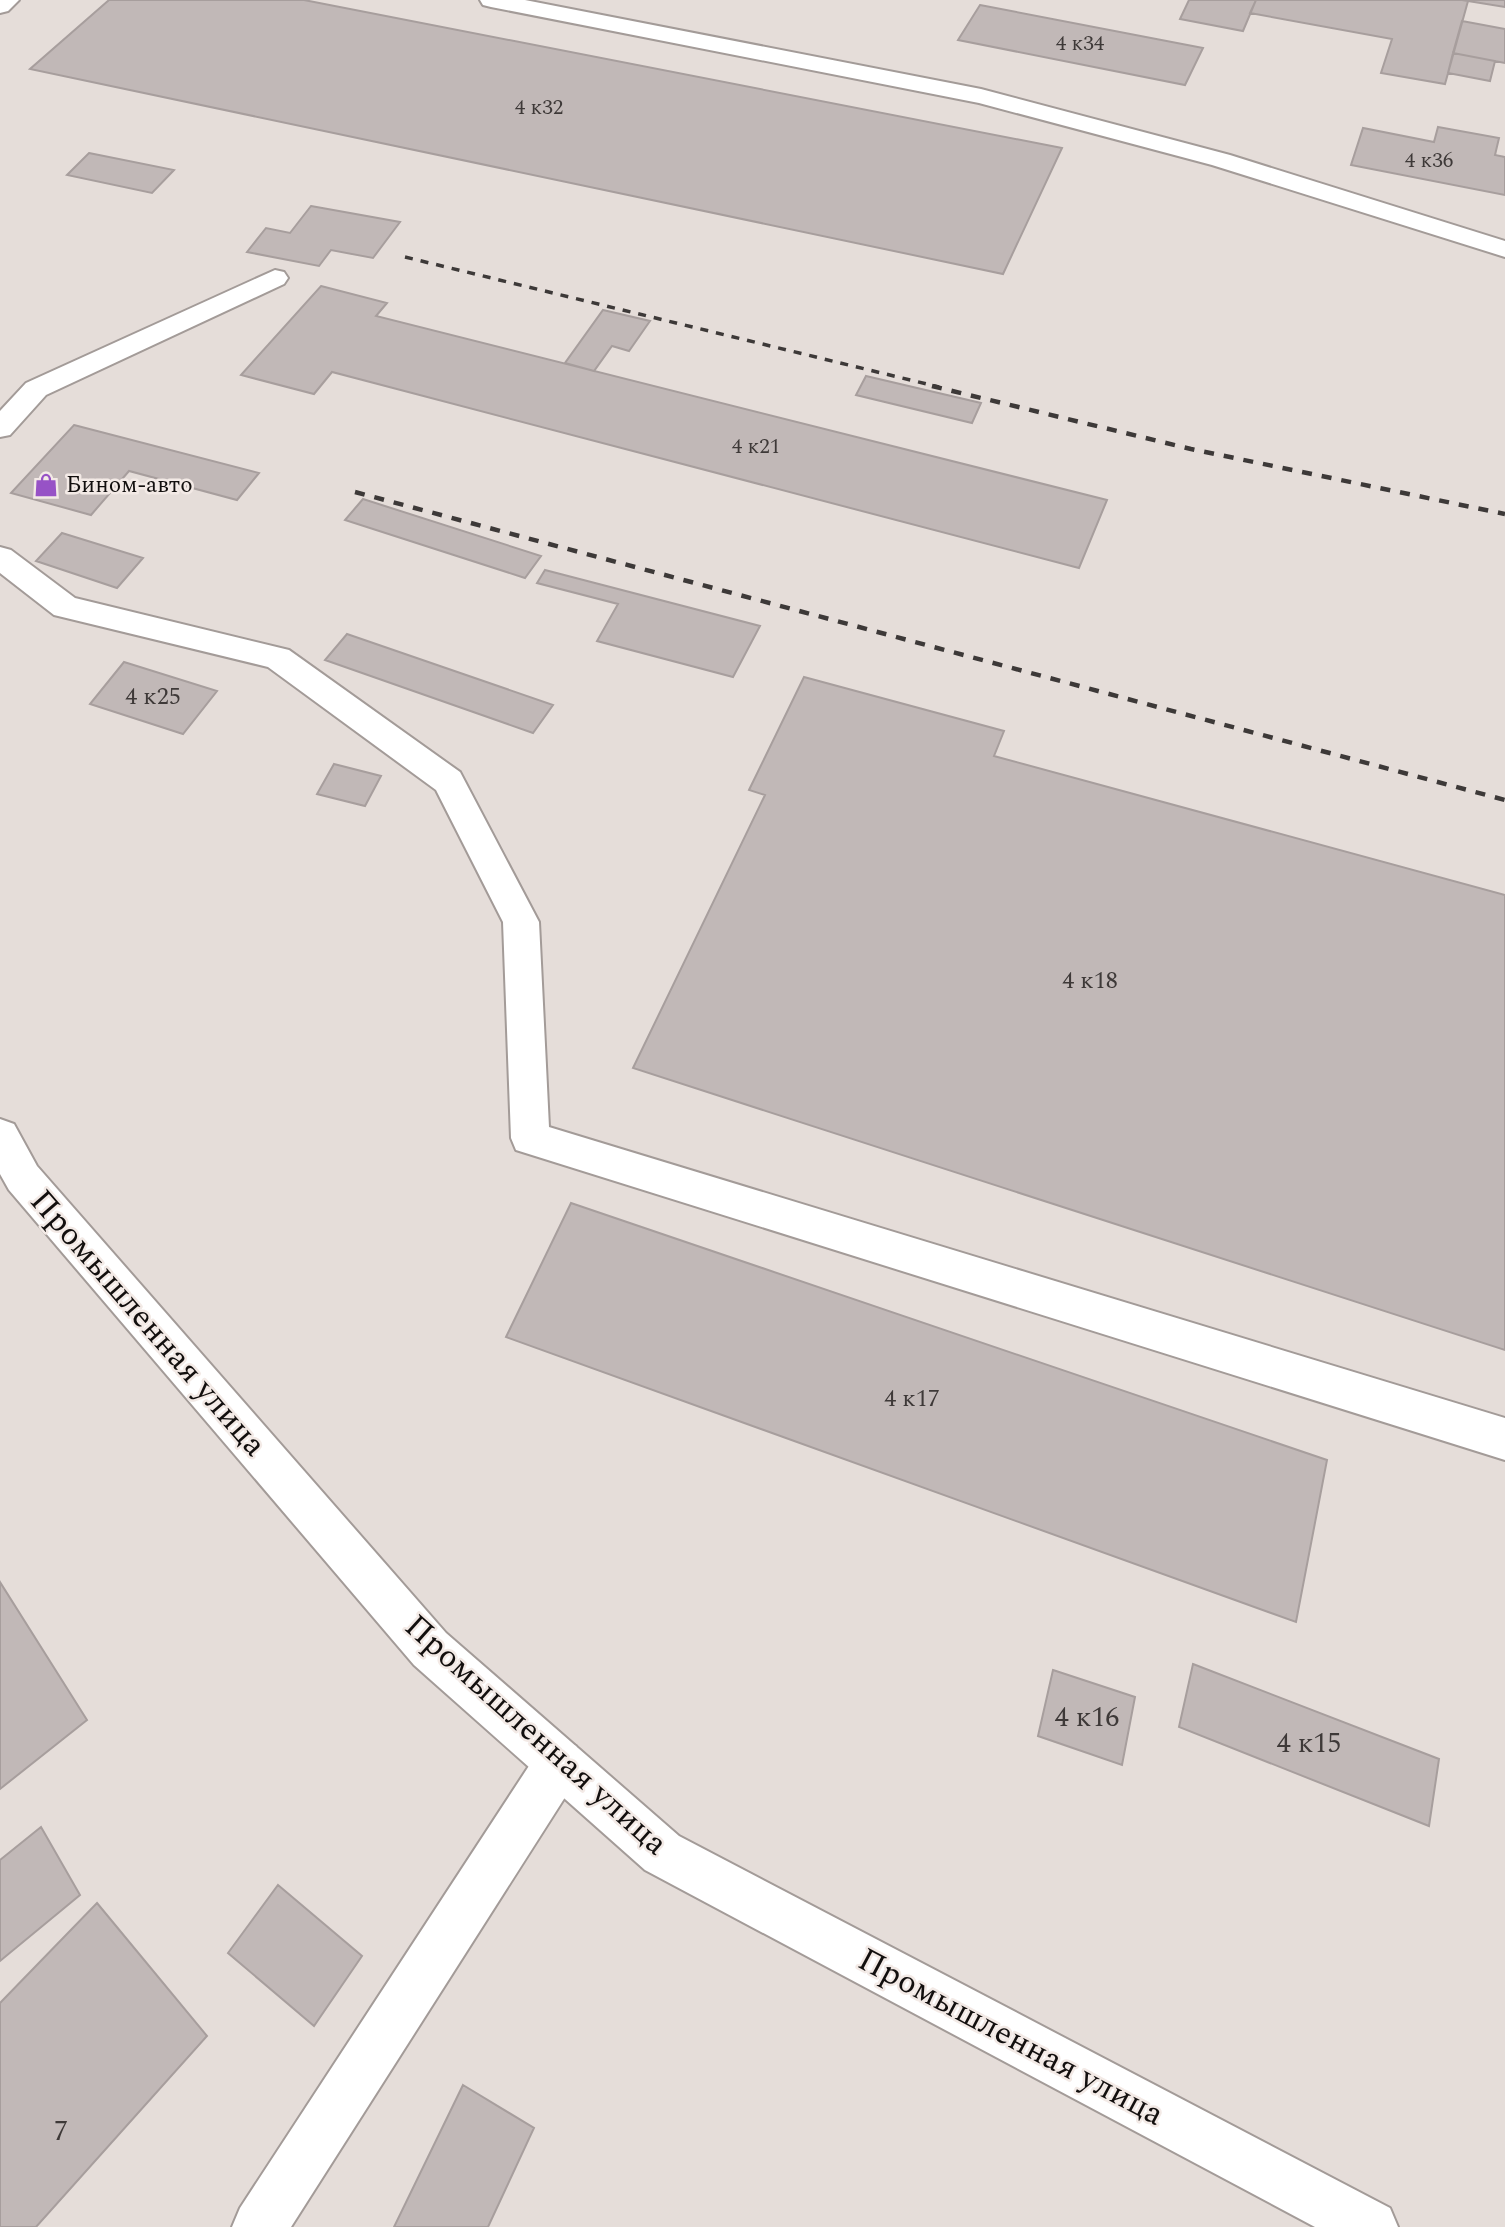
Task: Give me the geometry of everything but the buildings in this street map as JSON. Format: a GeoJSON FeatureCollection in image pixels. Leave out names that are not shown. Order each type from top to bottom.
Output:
{"type":"FeatureCollection","features":[{"type":"Feature","properties":{"kind":"main road"},"geometry":{"type":"LineString","coordinates":[[0,6],[8,0]]}},
{"type":"Feature","properties":{"kind":"main road"},"geometry":{"type":"LineString","coordinates":[[491,0],[981,96],[1221,160],[1505,249]]}},
{"type":"Feature","properties":{"kind":"main road"},"geometry":{"type":"LineString","coordinates":[[0,428],[36,389],[275,278]]}},
{"type":"Feature","properties":{"kind":"main road"},"geometry":{"type":"LineString","coordinates":[[0,557],[65,607],[278,658],[448,781],[521,922],[530,1138],[1505,1439]]}},
{"type":"Feature","properties":{"kind":"main road","name":"Промышленная улица"},"geometry":{"type":"LineString","coordinates":[[0,1136],[12,1178],[430,1649],[662,1853],[1371,2227]]}},
{"type":"Feature","properties":{"kind":"main road"},"geometry":{"type":"LineString","coordinates":[[259,2227],[559,1763]]}},
{"type":"Feature","properties":{"kind":"railway"},"geometry":{"type":"LineString","coordinates":[[405,257],[939,387]]}},
{"type":"Feature","properties":{"kind":"railway"},"geometry":{"type":"LineString","coordinates":[[932,386],[1191,449],[1505,514]]}},
{"type":"Feature","properties":{"kind":"railway"},"geometry":{"type":"LineString","coordinates":[[355,492],[1505,800]]}},
{"type":"Feature","properties":{"kind":"place","name":"Бином-авто"},"geometry":{"type":"Point","coordinates":[46,485]}}]}
